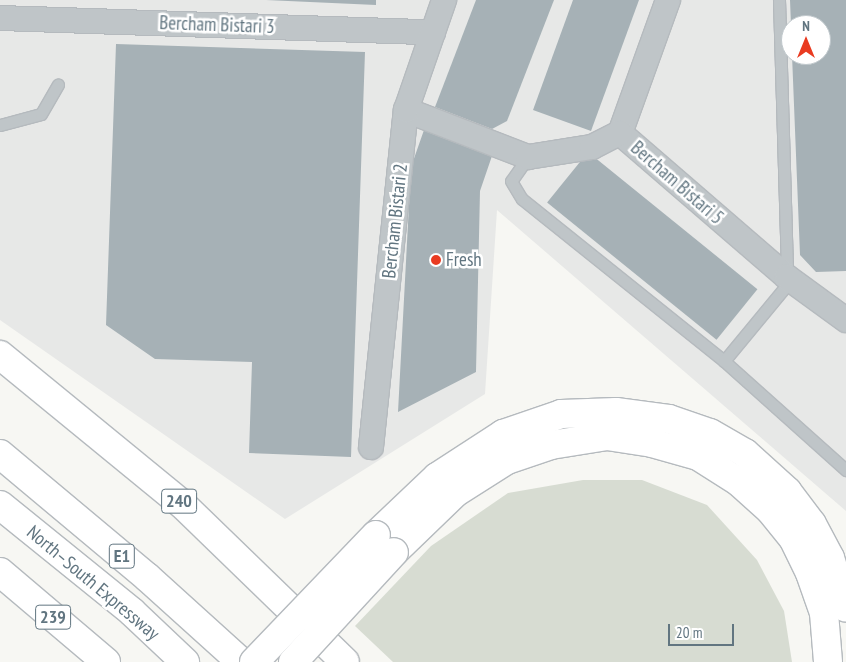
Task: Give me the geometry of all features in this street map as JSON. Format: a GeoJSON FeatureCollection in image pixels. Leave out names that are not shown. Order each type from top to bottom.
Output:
{"type":"FeatureCollection","features":[{"type":"Feature","properties":{"kind":"main road","name":"240"},"geometry":{"type":"LineString","coordinates":[[0,355],[181,503],[346,662]]}},
{"type":"Feature","properties":{"kind":"main road"},"geometry":{"type":"LineString","coordinates":[[293,662],[436,477],[504,434],[561,414],[616,412],[669,418],[710,433],[745,453],[787,491],[812,524],[830,558],[846,608]]}},
{"type":"Feature","properties":{"kind":"main road"},"geometry":{"type":"LineString","coordinates":[[254,662],[385,543],[455,492],[507,460],[551,445],[607,436],[652,443],[698,456],[740,482],[770,510],[793,538],[810,573],[824,613],[828,662]]}},
{"type":"Feature","properties":{"kind":"main road","name":"North–South Expressway"},"geometry":{"type":"LineString","coordinates":[[0,454],[147,577],[241,662]]}},
{"type":"Feature","properties":{"kind":"main road","name":"North–South Expressway"},"geometry":{"type":"LineString","coordinates":[[0,505],[132,612],[184,662]]}},
{"type":"Feature","properties":{"kind":"main road","name":"239"},"geometry":{"type":"LineString","coordinates":[[0,572],[106,662]]}},
{"type":"Feature","properties":{"kind":"street","name":"Bercham Bistari 2"},"geometry":{"type":"LineString","coordinates":[[371,448],[406,110],[444,0]]}},
{"type":"Feature","properties":{"kind":"street","name":"Bercham Bistari 5"},"geometry":{"type":"LineString","coordinates":[[668,0],[620,133],[789,279],[846,320]]}},
{"type":"Feature","properties":{"kind":"street","name":"Bercham Bistari 3"},"geometry":{"type":"LineString","coordinates":[[0,18],[433,32]]}},
{"type":"Feature","properties":{"kind":"street"},"geometry":{"type":"LineString","coordinates":[[406,110],[528,157],[592,147],[620,133]]}},
{"type":"Feature","properties":{"kind":"lane"},"geometry":{"type":"LineString","coordinates":[[724,361],[789,279],[779,0]]}},
{"type":"Feature","properties":{"kind":"lane"},"geometry":{"type":"LineString","coordinates":[[0,125],[41,114],[58,84]]}},
{"type":"Feature","properties":{"kind":"lane"},"geometry":{"type":"LineString","coordinates":[[528,157],[511,182],[522,199],[724,361],[846,470]]}},
{"type":"Feature","properties":{"kind":"shaded area"},"geometry":{"type":"Polygon","coordinates":[[[0,0],[846,0],[846,511],[497,210],[485,394],[285,519],[0,320],[0,0]]]}},
{"type":"Feature","properties":{"kind":"shaded area"},"geometry":{"type":"Polygon","coordinates":[[[583,480],[642,480],[707,505],[757,560],[784,611],[792,662],[393,662],[355,626],[431,546],[508,493],[583,480]]]}},
{"type":"Feature","properties":{"kind":"building"},"geometry":{"type":"Polygon","coordinates":[[[266,0],[376,0],[376,5],[266,0]]]}},
{"type":"Feature","properties":{"kind":"building"},"geometry":{"type":"Polygon","coordinates":[[[476,0],[554,0],[507,121],[492,129],[435,107],[476,0]]]}},
{"type":"Feature","properties":{"kind":"building"},"geometry":{"type":"Polygon","coordinates":[[[573,0],[639,0],[591,131],[533,110],[573,0]]]}},
{"type":"Feature","properties":{"kind":"building"},"geometry":{"type":"Polygon","coordinates":[[[790,0],[846,0],[846,271],[816,272],[800,255],[792,65],[831,65],[831,15],[791,15],[790,0]]]}},
{"type":"Feature","properties":{"kind":"building"},"geometry":{"type":"Polygon","coordinates":[[[116,44],[365,52],[351,457],[249,453],[252,362],[155,359],[106,325],[116,44]]]}},
{"type":"Feature","properties":{"kind":"building"},"geometry":{"type":"Polygon","coordinates":[[[424,130],[493,153],[480,191],[476,372],[398,412],[411,167],[424,130]]]}},
{"type":"Feature","properties":{"kind":"building"},"geometry":{"type":"Polygon","coordinates":[[[588,152],[757,289],[717,340],[547,203],[588,152]]]}},
{"type":"Feature","properties":{"kind":"place","name":"Fresh"},"geometry":{"type":"Point","coordinates":[436,260]}}]}
